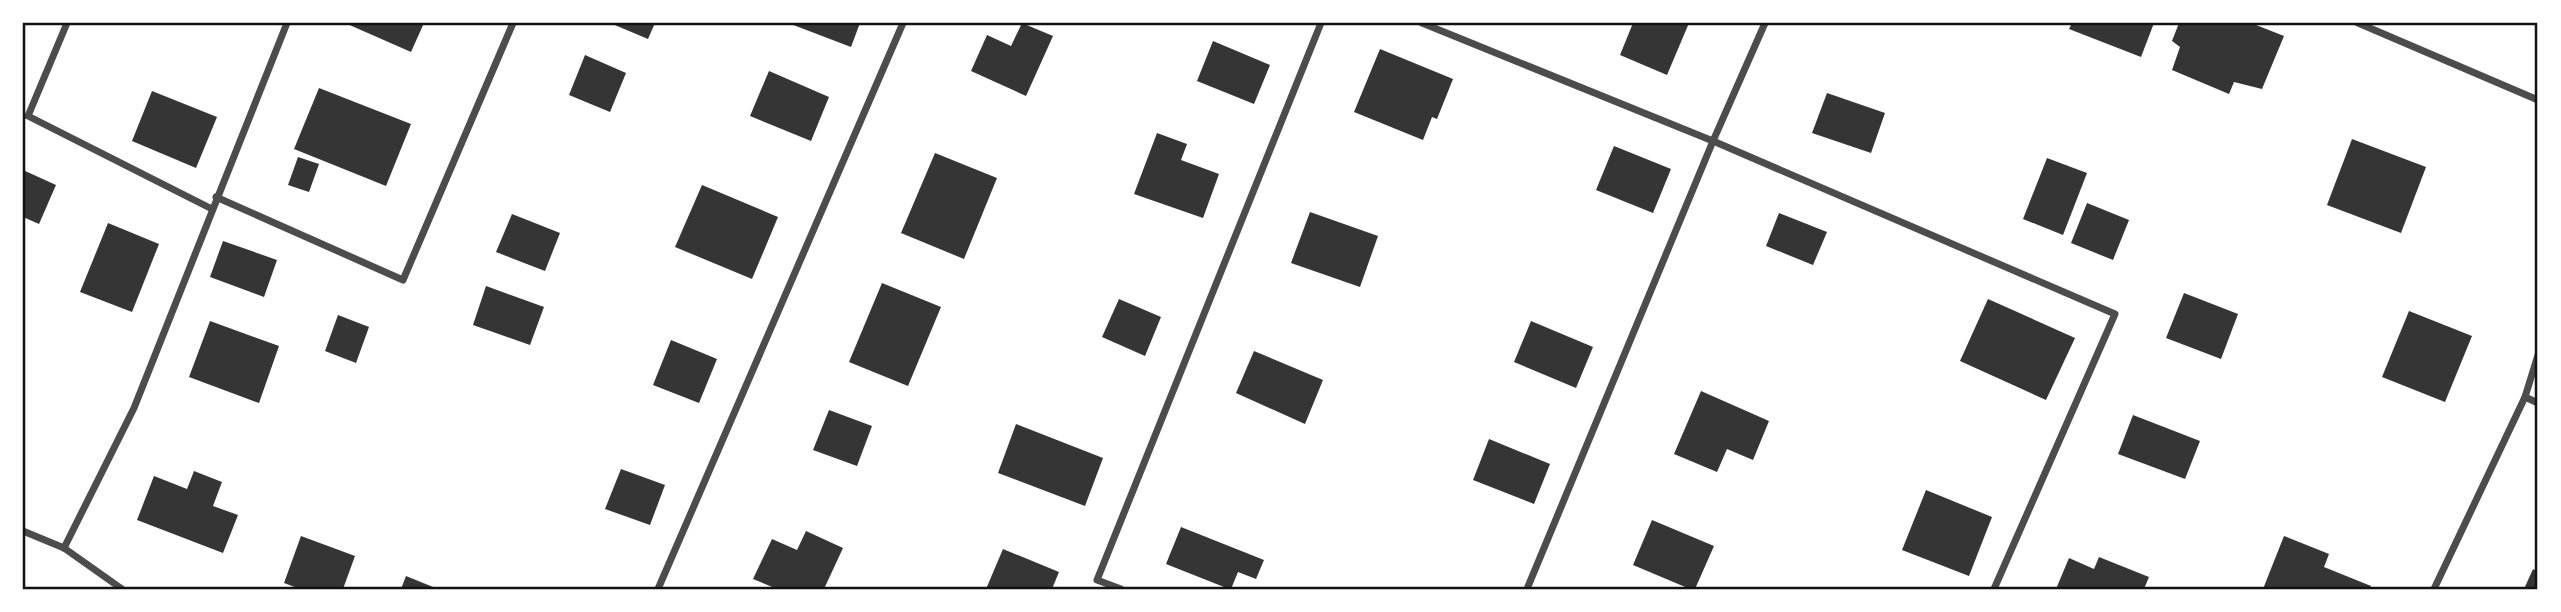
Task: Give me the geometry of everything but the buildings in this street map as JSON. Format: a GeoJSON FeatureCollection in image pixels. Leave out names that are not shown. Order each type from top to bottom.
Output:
{"type":"FeatureCollection","features":[{"type":"Feature","properties":{"kind":"street"},"geometry":{"type":"LineString","coordinates":[[67,23],[28,116],[212,209]]}},
{"type":"Feature","properties":{"kind":"street"},"geometry":{"type":"LineString","coordinates":[[64,548],[134,408],[287,23]]}},
{"type":"Feature","properties":{"kind":"street"},"geometry":{"type":"LineString","coordinates":[[216,197],[403,280],[513,23]]}},
{"type":"Feature","properties":{"kind":"street"},"geometry":{"type":"LineString","coordinates":[[658,589],[903,23]]}},
{"type":"Feature","properties":{"kind":"street"},"geometry":{"type":"LineString","coordinates":[[1121,589],[1097,580],[1321,23]]}},
{"type":"Feature","properties":{"kind":"street"},"geometry":{"type":"LineString","coordinates":[[1422,23],[1713,141],[2115,314],[1994,589]]}},
{"type":"Feature","properties":{"kind":"street"},"geometry":{"type":"LineString","coordinates":[[1527,589],[1713,141],[1765,23]]}},
{"type":"Feature","properties":{"kind":"street"},"geometry":{"type":"LineString","coordinates":[[2358,23],[2538,100]]}},
{"type":"Feature","properties":{"kind":"street"},"geometry":{"type":"LineString","coordinates":[[2434,589],[2525,397],[2538,355]]}},
{"type":"Feature","properties":{"kind":"street"},"geometry":{"type":"LineString","coordinates":[[2525,397],[2538,403]]}},
{"type":"Feature","properties":{"kind":"street"},"geometry":{"type":"LineString","coordinates":[[23,531],[64,548],[122,589]]}}]}
